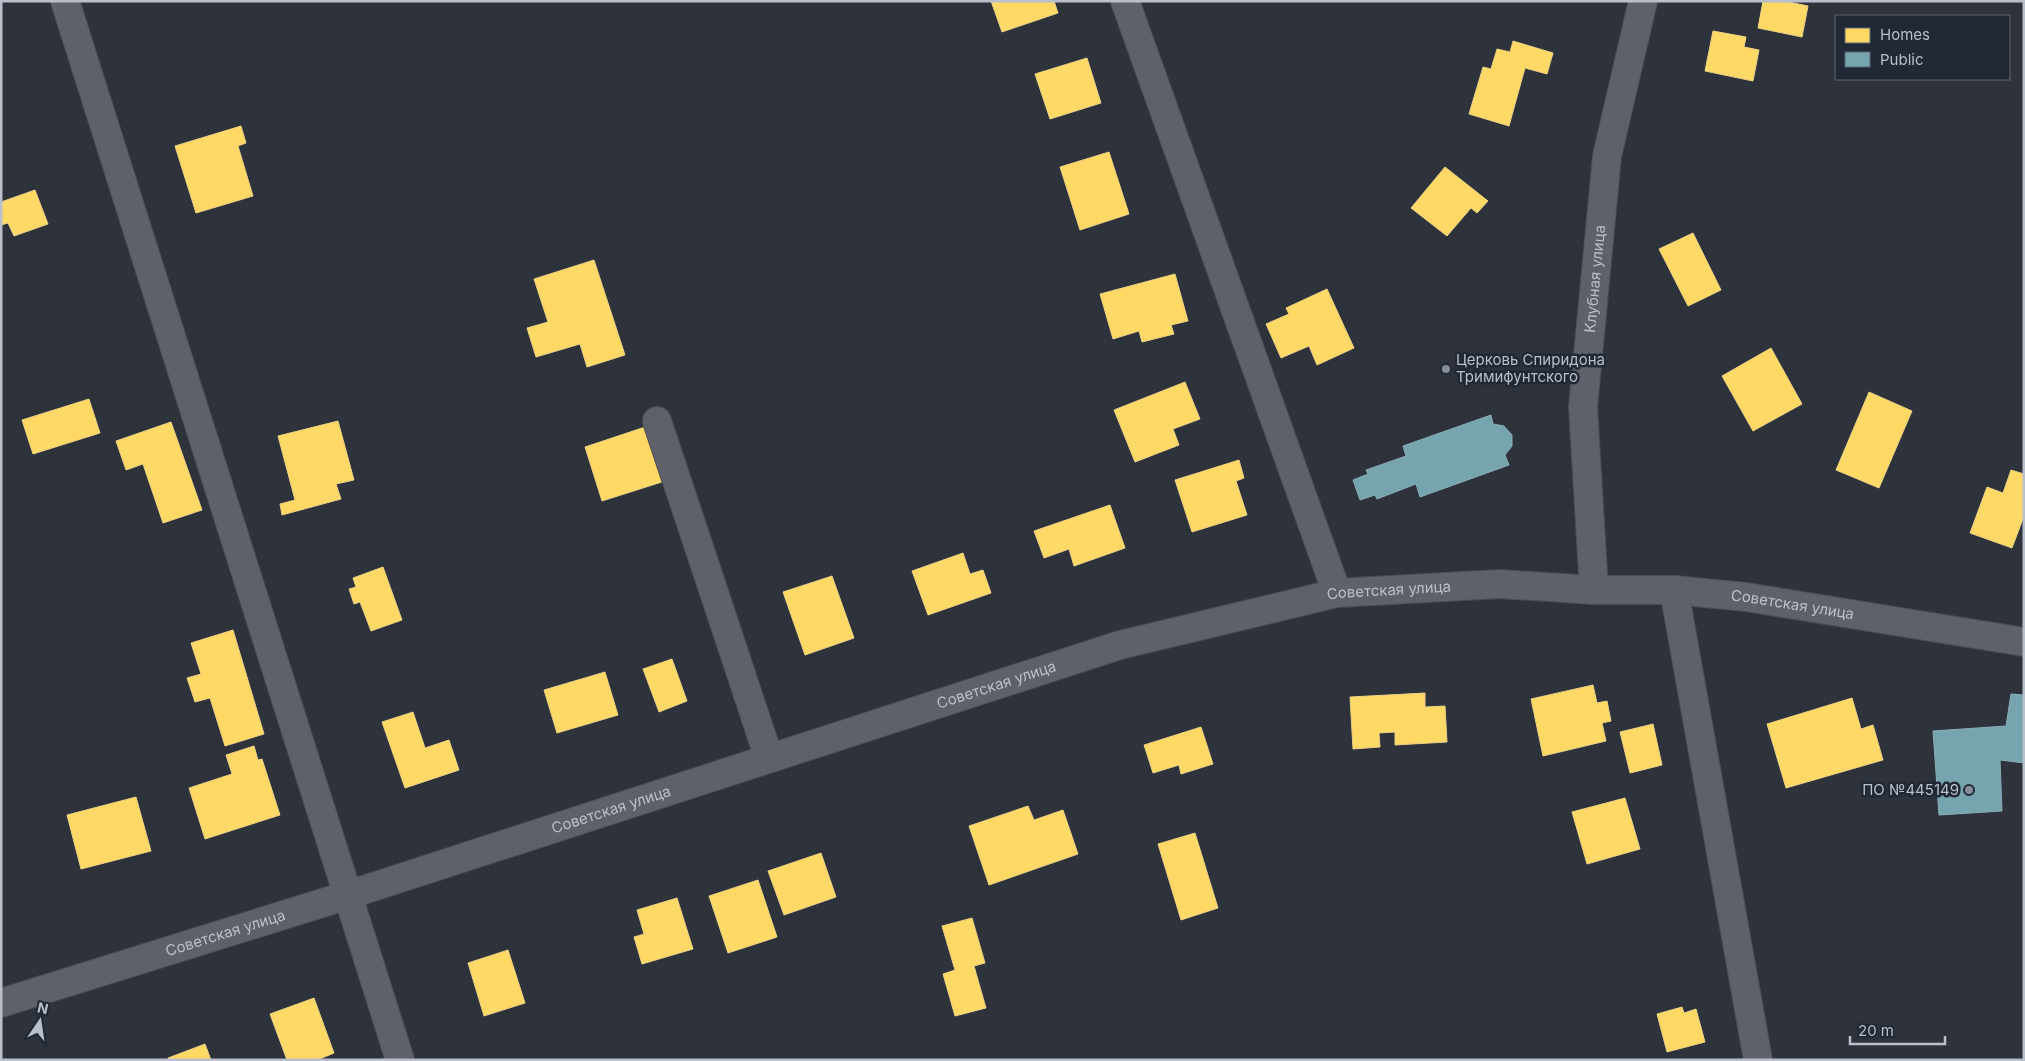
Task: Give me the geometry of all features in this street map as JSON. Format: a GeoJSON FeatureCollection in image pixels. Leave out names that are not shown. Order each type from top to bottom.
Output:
{"type":"FeatureCollection","features":[{"type":"Feature","properties":{"kind":"street"},"geometry":{"type":"LineString","coordinates":[[66,1],[400,1060]]}},
{"type":"Feature","properties":{"kind":"street"},"geometry":{"type":"LineString","coordinates":[[1125,1],[1337,593]]}},
{"type":"Feature","properties":{"kind":"street","name":"Клубная улица"},"geometry":{"type":"LineString","coordinates":[[1594,590],[1583,407],[1607,156],[1643,1]]}},
{"type":"Feature","properties":{"kind":"street"},"geometry":{"type":"LineString","coordinates":[[656,421],[770,758]]}},
{"type":"Feature","properties":{"kind":"street","name":"Советская улица"},"geometry":{"type":"LineString","coordinates":[[1,1003],[348,895],[1120,645],[1337,593],[1499,584],[1594,590],[1674,590],[1746,597],[2024,642]]}},
{"type":"Feature","properties":{"kind":"street"},"geometry":{"type":"LineString","coordinates":[[1674,590],[1758,1060]]}},
{"type":"Feature","properties":{"kind":"building: Homes"},"geometry":{"type":"Polygon","coordinates":[[[991,1],[1054,1],[1058,13],[1002,32],[991,1]]]}},
{"type":"Feature","properties":{"kind":"building: Homes"},"geometry":{"type":"Polygon","coordinates":[[[1763,1],[1784,1],[1808,6],[1802,37],[1758,28],[1763,1]]]}},
{"type":"Feature","properties":{"kind":"building: Homes"},"geometry":{"type":"Polygon","coordinates":[[[1713,31],[1746,37],[1744,47],[1759,50],[1753,81],[1705,71],[1713,31]]]}},
{"type":"Feature","properties":{"kind":"building: Homes"},"geometry":{"type":"Polygon","coordinates":[[[1513,41],[1553,53],[1547,74],[1525,68],[1509,126],[1469,114],[1483,67],[1491,69],[1497,49],[1510,52],[1513,41]]]}},
{"type":"Feature","properties":{"kind":"building: Homes"},"geometry":{"type":"Polygon","coordinates":[[[1087,58],[1101,103],[1050,119],[1035,74],[1087,58]]]}},
{"type":"Feature","properties":{"kind":"building: Homes"},"geometry":{"type":"Polygon","coordinates":[[[241,126],[246,143],[238,146],[253,196],[196,213],[175,146],[241,126]]]}},
{"type":"Feature","properties":{"kind":"building: Homes"},"geometry":{"type":"Polygon","coordinates":[[[1109,152],[1129,214],[1080,230],[1060,167],[1109,152]]]}},
{"type":"Feature","properties":{"kind":"building: Homes"},"geometry":{"type":"Polygon","coordinates":[[[1445,167],[1488,201],[1477,213],[1471,208],[1447,236],[1411,208],[1445,167]]]}},
{"type":"Feature","properties":{"kind":"building: Homes"},"geometry":{"type":"Polygon","coordinates":[[[35,190],[48,224],[14,236],[8,223],[1,225],[1,202],[35,190]]]}},
{"type":"Feature","properties":{"kind":"building: Homes"},"geometry":{"type":"Polygon","coordinates":[[[1693,233],[1721,290],[1688,306],[1659,249],[1693,233]]]}},
{"type":"Feature","properties":{"kind":"building: Homes"},"geometry":{"type":"Polygon","coordinates":[[[594,260],[625,355],[587,367],[580,344],[536,357],[527,328],[548,322],[534,279],[594,260]]]}},
{"type":"Feature","properties":{"kind":"building: Homes"},"geometry":{"type":"Polygon","coordinates":[[[1175,274],[1188,321],[1171,325],[1174,334],[1142,342],[1139,331],[1113,339],[1100,294],[1175,274]]]}},
{"type":"Feature","properties":{"kind":"building: Homes"},"geometry":{"type":"Polygon","coordinates":[[[1327,289],[1354,348],[1317,365],[1309,346],[1281,358],[1266,324],[1289,314],[1286,308],[1327,289]]]}},
{"type":"Feature","properties":{"kind":"building: Homes"},"geometry":{"type":"Polygon","coordinates":[[[1771,348],[1802,404],[1753,431],[1722,376],[1771,348]]]}},
{"type":"Feature","properties":{"kind":"building: Homes"},"geometry":{"type":"Polygon","coordinates":[[[1185,382],[1200,419],[1173,429],[1179,445],[1135,462],[1114,410],[1185,382]]]}},
{"type":"Feature","properties":{"kind":"building: Homes"},"geometry":{"type":"Polygon","coordinates":[[[1869,392],[1912,411],[1879,488],[1836,470],[1869,392]]]}},
{"type":"Feature","properties":{"kind":"building: Homes"},"geometry":{"type":"Polygon","coordinates":[[[89,399],[100,433],[33,454],[22,420],[89,399]]]}},
{"type":"Feature","properties":{"kind":"building: Homes"},"geometry":{"type":"Polygon","coordinates":[[[338,421],[354,480],[336,484],[341,499],[282,515],[280,504],[295,500],[278,436],[338,421]]]}},
{"type":"Feature","properties":{"kind":"building: Homes"},"geometry":{"type":"Polygon","coordinates":[[[171,422],[202,510],[163,523],[143,464],[126,470],[116,441],[171,422]]]}},
{"type":"Feature","properties":{"kind":"building: Homes"},"geometry":{"type":"Polygon","coordinates":[[[648,426],[665,481],[602,501],[585,447],[648,426]]]}},
{"type":"Feature","properties":{"kind":"building: Homes"},"geometry":{"type":"Polygon","coordinates":[[[1239,460],[1244,478],[1236,481],[1247,515],[1192,532],[1175,480],[1239,460]]]}},
{"type":"Feature","properties":{"kind":"building: Homes"},"geometry":{"type":"Polygon","coordinates":[[[2011,470],[2024,474],[2024,516],[2012,548],[1970,533],[1987,487],[2003,493],[2011,470]]]}},
{"type":"Feature","properties":{"kind":"building: Homes"},"geometry":{"type":"Polygon","coordinates":[[[1110,505],[1125,548],[1074,566],[1069,549],[1044,558],[1034,531],[1110,505]]]}},
{"type":"Feature","properties":{"kind":"building: Homes"},"geometry":{"type":"Polygon","coordinates":[[[963,553],[970,574],[983,570],[991,593],[928,615],[912,571],[963,553]]]}},
{"type":"Feature","properties":{"kind":"building: Homes"},"geometry":{"type":"Polygon","coordinates":[[[383,567],[402,620],[371,631],[360,602],[354,604],[349,589],[356,587],[353,578],[383,567]]]}},
{"type":"Feature","properties":{"kind":"building: Homes"},"geometry":{"type":"Polygon","coordinates":[[[832,576],[854,638],[805,655],[783,592],[832,576]]]}},
{"type":"Feature","properties":{"kind":"building: Homes"},"geometry":{"type":"Polygon","coordinates":[[[233,630],[264,734],[225,746],[210,698],[195,702],[187,678],[201,674],[191,643],[233,630]]]}},
{"type":"Feature","properties":{"kind":"building: Homes"},"geometry":{"type":"Polygon","coordinates":[[[672,659],[687,701],[659,712],[643,669],[672,659]]]}},
{"type":"Feature","properties":{"kind":"building: Homes"},"geometry":{"type":"Polygon","coordinates":[[[605,672],[618,715],[557,733],[544,690],[605,672]]]}},
{"type":"Feature","properties":{"kind":"building: Homes"},"geometry":{"type":"Polygon","coordinates":[[[1593,685],[1597,703],[1607,701],[1611,721],[1602,723],[1606,741],[1543,756],[1531,699],[1593,685]]]}},
{"type":"Feature","properties":{"kind":"building: Homes"},"geometry":{"type":"Polygon","coordinates":[[[1425,693],[1425,707],[1445,706],[1447,742],[1395,745],[1395,732],[1379,733],[1380,747],[1353,749],[1350,697],[1425,693]]]}},
{"type":"Feature","properties":{"kind":"building: Homes"},"geometry":{"type":"Polygon","coordinates":[[[1852,698],[1861,729],[1873,725],[1883,760],[1786,788],[1767,724],[1852,698]]]}},
{"type":"Feature","properties":{"kind":"building: Homes"},"geometry":{"type":"Polygon","coordinates":[[[413,712],[425,748],[449,740],[459,770],[405,788],[382,722],[413,712]]]}},
{"type":"Feature","properties":{"kind":"building: Homes"},"geometry":{"type":"Polygon","coordinates":[[[1653,724],[1662,765],[1630,773],[1620,732],[1653,724]]]}},
{"type":"Feature","properties":{"kind":"building: Homes"},"geometry":{"type":"Polygon","coordinates":[[[1201,727],[1213,764],[1181,774],[1179,765],[1153,773],[1144,745],[1201,727]]]}},
{"type":"Feature","properties":{"kind":"building: Homes"},"geometry":{"type":"Polygon","coordinates":[[[254,746],[258,760],[262,759],[280,815],[205,839],[189,788],[232,774],[226,755],[254,746]]]}},
{"type":"Feature","properties":{"kind":"building: Homes"},"geometry":{"type":"Polygon","coordinates":[[[136,797],[151,851],[81,869],[67,815],[136,797]]]}},
{"type":"Feature","properties":{"kind":"building: Homes"},"geometry":{"type":"Polygon","coordinates":[[[1625,798],[1640,849],[1587,864],[1572,812],[1625,798]]]}},
{"type":"Feature","properties":{"kind":"building: Homes"},"geometry":{"type":"Polygon","coordinates":[[[1028,806],[1034,820],[1063,810],[1078,854],[989,885],[969,826],[1028,806]]]}},
{"type":"Feature","properties":{"kind":"building: Homes"},"geometry":{"type":"Polygon","coordinates":[[[1195,833],[1218,908],[1181,920],[1158,844],[1195,833]]]}},
{"type":"Feature","properties":{"kind":"building: Homes"},"geometry":{"type":"Polygon","coordinates":[[[821,853],[836,897],[784,915],[768,871],[821,853]]]}},
{"type":"Feature","properties":{"kind":"building: Homes"},"geometry":{"type":"Polygon","coordinates":[[[758,880],[777,937],[728,953],[709,896],[758,880]]]}},
{"type":"Feature","properties":{"kind":"building: Homes"},"geometry":{"type":"Polygon","coordinates":[[[677,898],[693,949],[642,964],[634,937],[644,934],[637,910],[677,898]]]}},
{"type":"Feature","properties":{"kind":"building: Homes"},"geometry":{"type":"Polygon","coordinates":[[[972,918],[985,963],[974,966],[986,1008],[955,1016],[943,974],[955,970],[942,926],[972,918]]]}},
{"type":"Feature","properties":{"kind":"building: Homes"},"geometry":{"type":"Polygon","coordinates":[[[508,950],[525,1003],[484,1016],[468,963],[508,950]]]}},
{"type":"Feature","properties":{"kind":"building: Homes"},"geometry":{"type":"Polygon","coordinates":[[[314,998],[334,1053],[317,1060],[287,1060],[270,1014],[314,998]]]}},
{"type":"Feature","properties":{"kind":"building: Homes"},"geometry":{"type":"Polygon","coordinates":[[[1682,1007],[1684,1013],[1696,1009],[1705,1042],[1667,1052],[1657,1014],[1682,1007]]]}},
{"type":"Feature","properties":{"kind":"building: Homes"},"geometry":{"type":"Polygon","coordinates":[[[205,1044],[211,1060],[168,1060],[168,1058],[205,1044]]]}},
{"type":"Feature","properties":{"kind":"building: Public"},"geometry":{"type":"Polygon","coordinates":[[[1491,415],[1493,424],[1504,426],[1512,435],[1512,446],[1505,455],[1509,465],[1420,497],[1416,484],[1377,499],[1375,495],[1360,500],[1353,480],[1368,474],[1366,470],[1406,456],[1403,446],[1491,415]]]}},
{"type":"Feature","properties":{"kind":"building: Public"},"geometry":{"type":"Polygon","coordinates":[[[2011,694],[2024,695],[2024,763],[2000,760],[2002,811],[1939,815],[1933,731],[2006,726],[2011,694]]]}},
{"type":"Feature","properties":{"kind":"place","name":"Церковь Спиридона Тримифунтского"},"geometry":{"type":"Point","coordinates":[1446,369]}},
{"type":"Feature","properties":{"kind":"place","name":"ПО №445149"},"geometry":{"type":"Point","coordinates":[1969,790]}}]}
